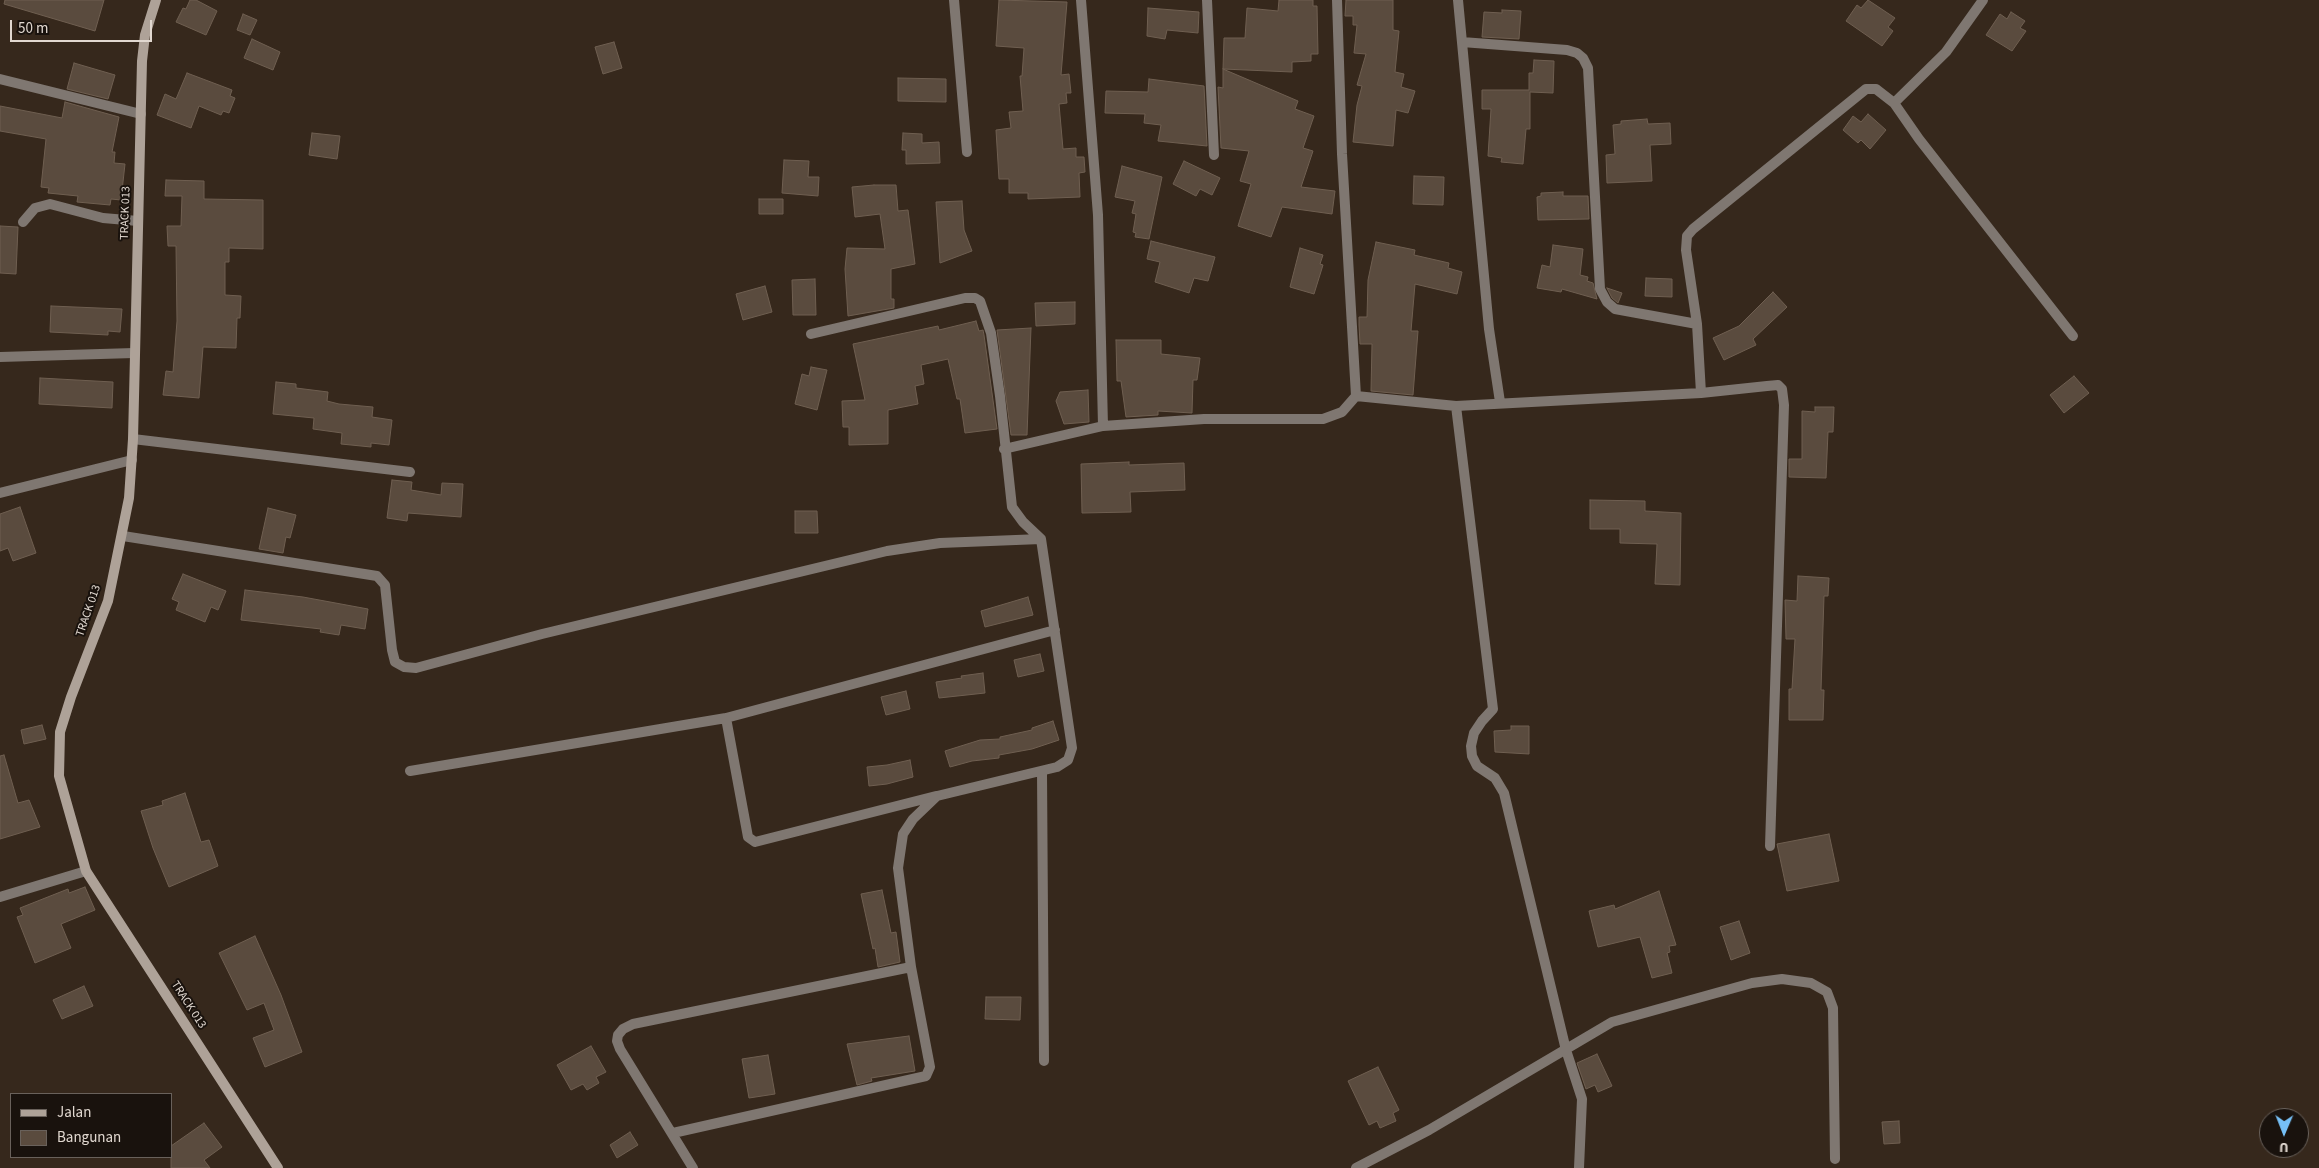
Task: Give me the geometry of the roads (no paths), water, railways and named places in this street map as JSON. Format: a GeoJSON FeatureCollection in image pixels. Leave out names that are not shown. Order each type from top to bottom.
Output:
{"type":"FeatureCollection","features":[{"type":"Feature","properties":{"kind":"street","name":"TRACK 013"},"geometry":{"type":"LineString","coordinates":[[156,0],[145,35],[141,114],[133,439],[123,536],[108,601],[71,697],[60,732],[58,776],[86,871],[278,1168]]}},
{"type":"Feature","properties":{"kind":"street"},"geometry":{"type":"LineString","coordinates":[[954,0],[967,152]]}},
{"type":"Feature","properties":{"kind":"street"},"geometry":{"type":"LineString","coordinates":[[1081,0],[1098,215],[1103,426]]}},
{"type":"Feature","properties":{"kind":"street"},"geometry":{"type":"LineString","coordinates":[[1207,0],[1214,155]]}},
{"type":"Feature","properties":{"kind":"street"},"geometry":{"type":"LineString","coordinates":[[1004,450],[1103,426],[1204,419],[1323,419],[1342,412],[1356,396],[1342,154],[1337,0]]}},
{"type":"Feature","properties":{"kind":"street"},"geometry":{"type":"LineString","coordinates":[[1458,0],[1489,329],[1500,402]]}},
{"type":"Feature","properties":{"kind":"street"},"geometry":{"type":"LineString","coordinates":[[1894,103],[1946,52],[1983,0]]}},
{"type":"Feature","properties":{"kind":"street"},"geometry":{"type":"LineString","coordinates":[[1462,42],[1567,50],[1577,53],[1583,58],[1588,68],[1600,289],[1607,302],[1615,309],[1696,324]]}},
{"type":"Feature","properties":{"kind":"street"},"geometry":{"type":"LineString","coordinates":[[0,79],[141,114]]}},
{"type":"Feature","properties":{"kind":"street"},"geometry":{"type":"LineString","coordinates":[[1701,393],[1696,324],[1686,250],[1687,236],[1693,229],[1730,201],[1856,95],[1866,89],[1876,89],[1894,103],[1919,139],[2073,336]]}},
{"type":"Feature","properties":{"kind":"street"},"geometry":{"type":"LineString","coordinates":[[23,222],[35,208],[50,204],[103,218],[138,221]]}},
{"type":"Feature","properties":{"kind":"street"},"geometry":{"type":"LineString","coordinates":[[726,718],[748,837],[755,842],[1042,772],[1064,764],[1068,760],[1072,748],[1041,539],[1023,522],[1012,507],[991,333],[980,301],[975,298],[966,298],[811,334]]}},
{"type":"Feature","properties":{"kind":"street"},"geometry":{"type":"LineString","coordinates":[[0,357],[134,353]]}},
{"type":"Feature","properties":{"kind":"street"},"geometry":{"type":"LineString","coordinates":[[1356,396],[1456,406],[1500,402],[1572,401],[1701,393],[1778,386],[1784,394],[1770,846]]}},
{"type":"Feature","properties":{"kind":"street"},"geometry":{"type":"LineString","coordinates":[[1456,406],[1493,709],[1474,733],[1471,746],[1472,756],[1477,766],[1495,778],[1504,793],[1566,1050],[1582,1098],[1580,1168]]}},
{"type":"Feature","properties":{"kind":"street"},"geometry":{"type":"LineString","coordinates":[[133,439],[410,472]]}},
{"type":"Feature","properties":{"kind":"street"},"geometry":{"type":"LineString","coordinates":[[0,493],[132,460]]}},
{"type":"Feature","properties":{"kind":"street"},"geometry":{"type":"LineString","coordinates":[[123,536],[377,576],[385,586],[392,650],[396,662],[404,667],[416,668],[542,634],[887,551],[940,542],[1041,539]]}},
{"type":"Feature","properties":{"kind":"street"},"geometry":{"type":"LineString","coordinates":[[410,771],[726,718],[1056,630]]}},
{"type":"Feature","properties":{"kind":"street"},"geometry":{"type":"LineString","coordinates":[[1042,772],[1044,1061]]}},
{"type":"Feature","properties":{"kind":"street"},"geometry":{"type":"LineString","coordinates":[[673,1133],[926,1076],[930,1072],[911,967],[898,868],[899,849],[903,834],[913,819],[938,796]]}},
{"type":"Feature","properties":{"kind":"street"},"geometry":{"type":"LineString","coordinates":[[0,897],[86,871]]}},
{"type":"Feature","properties":{"kind":"street"},"geometry":{"type":"LineString","coordinates":[[693,1168],[620,1049],[617,1041],[618,1035],[623,1029],[633,1024],[911,967]]}},
{"type":"Feature","properties":{"kind":"street"},"geometry":{"type":"LineString","coordinates":[[1356,1168],[1429,1130],[1612,1022],[1752,983],[1782,980],[1811,983],[1827,992],[1833,1008],[1835,1159]]}}]}
